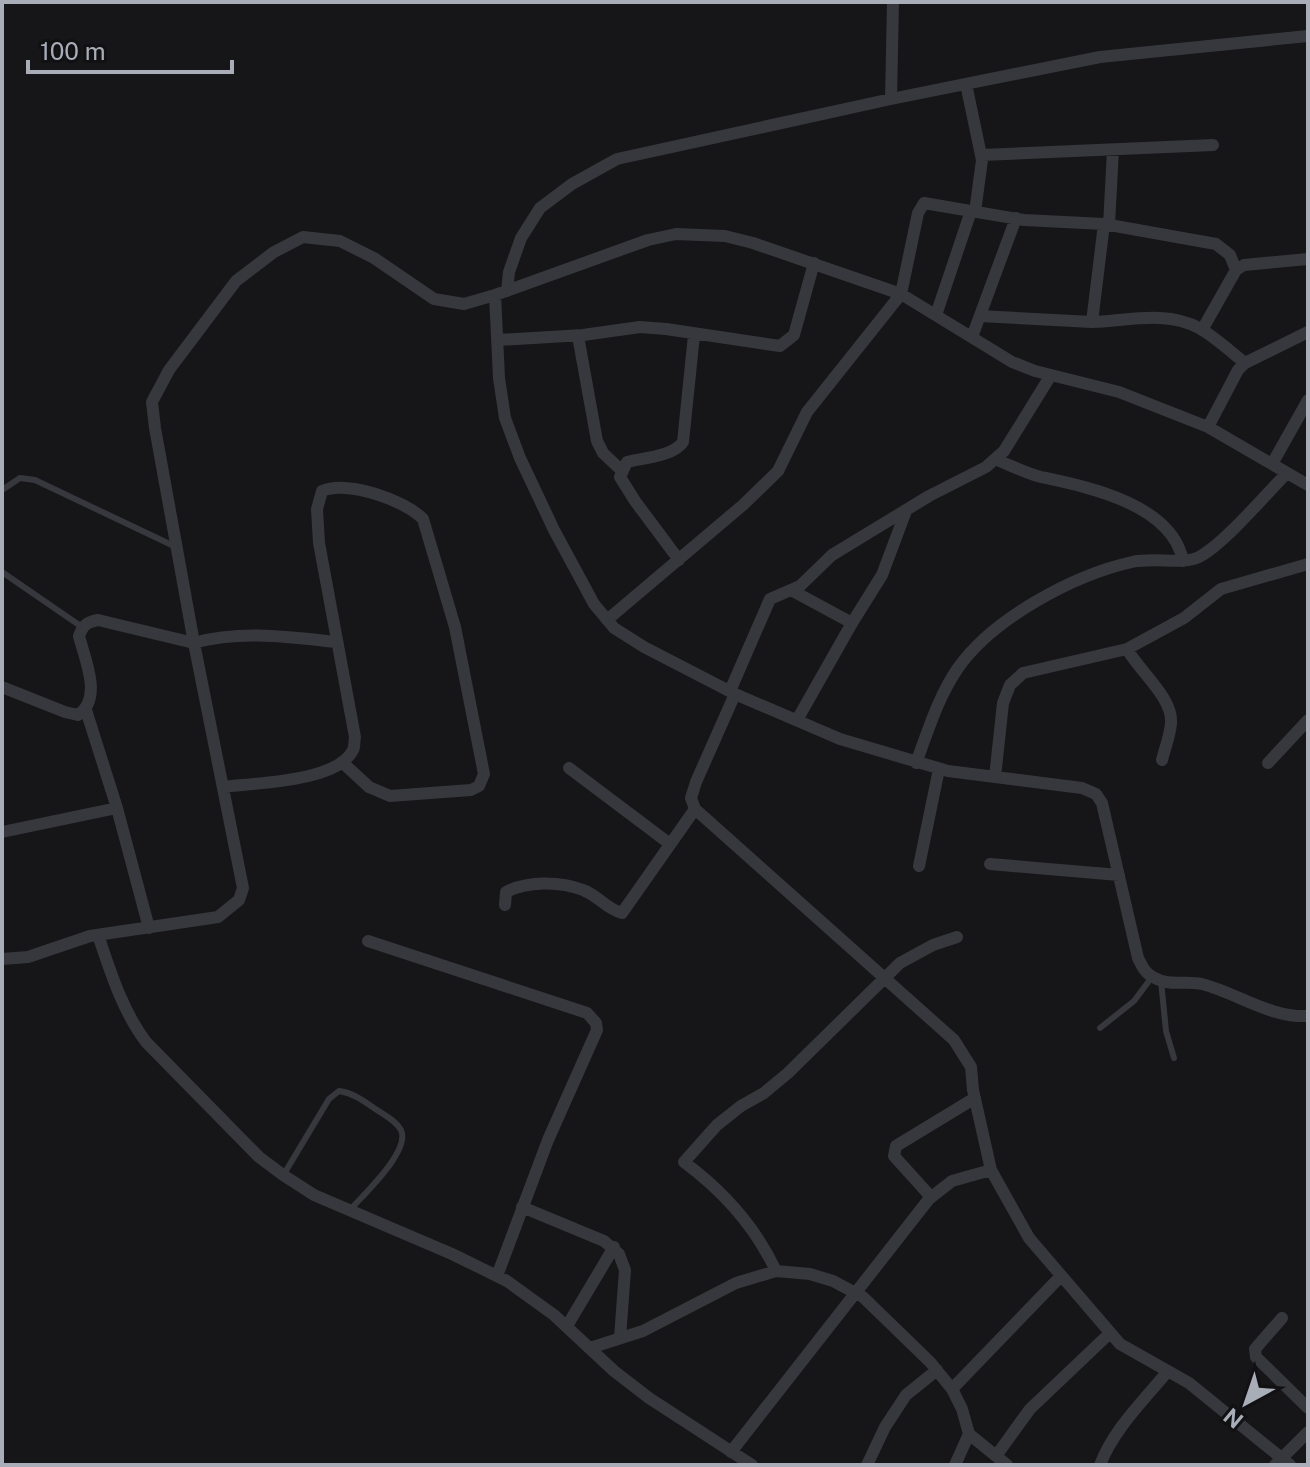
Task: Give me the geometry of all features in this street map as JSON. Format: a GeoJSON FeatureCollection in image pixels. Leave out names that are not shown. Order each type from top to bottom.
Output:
{"type":"FeatureCollection","features":[{"type":"Feature","properties":{"kind":"street"},"geometry":{"type":"LineString","coordinates":[[891,99],[893,2]]}},
{"type":"Feature","properties":{"kind":"street"},"geometry":{"type":"LineString","coordinates":[[1308,36],[1100,57],[617,159],[572,184],[540,208],[521,238],[501,293],[498,340],[499,378],[505,418],[520,458],[594,604],[614,628],[644,647],[733,692],[840,739],[939,769],[1082,788],[1096,794],[1102,803],[1138,958],[1156,979],[1175,984],[1200,984],[1285,1014],[1308,1016]]}},
{"type":"Feature","properties":{"kind":"street"},"geometry":{"type":"LineString","coordinates":[[936,315],[973,211],[982,155],[966,84]]}},
{"type":"Feature","properties":{"kind":"street"},"geometry":{"type":"LineString","coordinates":[[982,155],[1213,145]]}},
{"type":"Feature","properties":{"kind":"street"},"geometry":{"type":"LineString","coordinates":[[1092,322],[1107,224],[1113,150]]}},
{"type":"Feature","properties":{"kind":"street"},"geometry":{"type":"LineString","coordinates":[[607,620],[764,487],[778,471],[807,412],[901,294],[924,203],[1016,218],[1107,224],[1216,244],[1230,255],[1236,270]]}},
{"type":"Feature","properties":{"kind":"street"},"geometry":{"type":"LineString","coordinates":[[972,337],[1016,218]]}},
{"type":"Feature","properties":{"kind":"street"},"geometry":{"type":"LineString","coordinates":[[2,959],[28,957],[79,938],[218,917],[239,900],[243,888],[176,547],[152,402],[169,370],[236,281],[274,252],[303,237],[340,241],[374,258],[434,299],[464,304],[611,251],[676,234],[725,236],[901,294],[1012,362],[1119,392],[1208,427],[1308,485]]}},
{"type":"Feature","properties":{"kind":"street"},"geometry":{"type":"LineString","coordinates":[[1202,330],[1236,270],[1244,265],[1308,259]]}},
{"type":"Feature","properties":{"kind":"street"},"geometry":{"type":"LineString","coordinates":[[498,340],[578,336],[640,327],[780,346],[794,335],[814,263]]}},
{"type":"Feature","properties":{"kind":"street"},"geometry":{"type":"LineString","coordinates":[[980,316],[1092,322],[1155,317],[1179,320],[1202,330],[1245,363]]}},
{"type":"Feature","properties":{"kind":"street"},"geometry":{"type":"LineString","coordinates":[[1208,427],[1238,370],[1245,363],[1308,332]]}},
{"type":"Feature","properties":{"kind":"street"},"geometry":{"type":"LineString","coordinates":[[679,560],[620,477],[627,462],[672,450],[683,442],[694,335]]}},
{"type":"Feature","properties":{"kind":"street"},"geometry":{"type":"LineString","coordinates":[[578,336],[597,441],[603,453],[621,470]]}},
{"type":"Feature","properties":{"kind":"street"},"geometry":{"type":"LineString","coordinates":[[1051,375],[1004,451],[986,467],[832,555],[800,586],[770,599],[691,798],[695,809],[954,1040],[971,1067],[991,1170],[1029,1238],[1120,1344],[1189,1383],[1283,1463],[1308,1432]]}},
{"type":"Feature","properties":{"kind":"street"},"geometry":{"type":"LineString","coordinates":[[1272,464],[1308,400]]}},
{"type":"Feature","properties":{"kind":"street"},"geometry":{"type":"LineString","coordinates":[[995,459],[1021,470],[1121,498],[1162,526],[1176,540],[1183,561]]}},
{"type":"Feature","properties":{"kind":"street"},"geometry":{"type":"LineString","coordinates":[[916,763],[941,698],[959,666],[982,643],[1030,605],[1062,586],[1093,573],[1145,560],[1183,561],[1197,558],[1216,545],[1287,473]]}},
{"type":"Feature","properties":{"kind":"street"},"geometry":{"type":"LineString","coordinates":[[223,787],[309,776],[342,762],[353,750],[355,737],[319,543],[317,509],[322,491],[346,487],[398,502],[414,509],[423,519],[455,627],[484,774],[479,786],[471,790],[390,796],[369,787],[342,762]]}},
{"type":"Feature","properties":{"kind":"street"},"geometry":{"type":"LineString","coordinates":[[797,720],[886,566],[906,511]]}},
{"type":"Feature","properties":{"kind":"street"},"geometry":{"type":"LineString","coordinates":[[995,777],[1003,703],[1010,685],[1023,673],[1127,649],[1171,626],[1221,589],[1308,564]]}},
{"type":"Feature","properties":{"kind":"street"},"geometry":{"type":"LineString","coordinates":[[791,590],[852,623]]}},
{"type":"Feature","properties":{"kind":"street"},"geometry":{"type":"LineString","coordinates":[[149,928],[117,808],[86,710],[92,692],[79,636],[82,627],[98,620],[194,643],[209,638],[260,635],[336,642]]}},
{"type":"Feature","properties":{"kind":"street"},"geometry":{"type":"LineString","coordinates":[[1127,649],[1141,672],[1171,708],[1170,733],[1162,760]]}},
{"type":"Feature","properties":{"kind":"street"},"geometry":{"type":"LineString","coordinates":[[2,687],[65,712],[78,715],[86,710]]}},
{"type":"Feature","properties":{"kind":"street"},"geometry":{"type":"LineString","coordinates":[[1268,763],[1308,720]]}},
{"type":"Feature","properties":{"kind":"street"},"geometry":{"type":"LineString","coordinates":[[569,768],[670,844]]}},
{"type":"Feature","properties":{"kind":"street"},"geometry":{"type":"LineString","coordinates":[[919,866],[939,769]]}},
{"type":"Feature","properties":{"kind":"street"},"geometry":{"type":"LineString","coordinates":[[2,832],[117,808]]}},
{"type":"Feature","properties":{"kind":"street"},"geometry":{"type":"LineString","coordinates":[[505,905],[506,892],[517,886],[538,883],[583,889],[622,913],[695,809]]}},
{"type":"Feature","properties":{"kind":"street"},"geometry":{"type":"LineString","coordinates":[[990,864],[1119,875]]}},
{"type":"Feature","properties":{"kind":"street"},"geometry":{"type":"LineString","coordinates":[[98,935],[123,1004],[146,1042],[259,1157],[314,1195],[452,1254],[532,1297],[649,1398],[752,1465]]}},
{"type":"Feature","properties":{"kind":"street"},"geometry":{"type":"LineString","coordinates":[[776,1271],[760,1238],[723,1195],[684,1162],[717,1125],[788,1073],[883,978],[914,954],[957,937]]}},
{"type":"Feature","properties":{"kind":"street"},"geometry":{"type":"LineString","coordinates":[[368,941],[587,1013],[596,1023],[597,1030],[548,1140],[497,1276]]}},
{"type":"Feature","properties":{"kind":"street"},"geometry":{"type":"LineString","coordinates":[[931,1197],[894,1156],[896,1146],[975,1098]]}},
{"type":"Feature","properties":{"kind":"street"},"geometry":{"type":"LineString","coordinates":[[731,1452],[931,1197],[952,1181],[991,1170]]}},
{"type":"Feature","properties":{"kind":"street"},"geometry":{"type":"LineString","coordinates":[[522,1207],[614,1247],[625,1270],[620,1338]]}},
{"type":"Feature","properties":{"kind":"street"},"geometry":{"type":"LineString","coordinates":[[567,1326],[614,1247]]}},
{"type":"Feature","properties":{"kind":"street"},"geometry":{"type":"LineString","coordinates":[[590,1348],[643,1331],[736,1283],[776,1271],[810,1274],[833,1281],[863,1297],[937,1370],[952,1389],[969,1434],[1007,1465]]}},
{"type":"Feature","properties":{"kind":"street"},"geometry":{"type":"LineString","coordinates":[[952,1389],[1061,1276]]}},
{"type":"Feature","properties":{"kind":"street"},"geometry":{"type":"LineString","coordinates":[[1282,1318],[1255,1349],[1256,1357],[1308,1408]]}},
{"type":"Feature","properties":{"kind":"street"},"geometry":{"type":"LineString","coordinates":[[996,1456],[1030,1409],[1110,1333]]}},
{"type":"Feature","properties":{"kind":"street"},"geometry":{"type":"LineString","coordinates":[[867,1465],[885,1427],[906,1395],[937,1370]]}},
{"type":"Feature","properties":{"kind":"street"},"geometry":{"type":"LineString","coordinates":[[1100,1465],[1105,1451],[1168,1371]]}},
{"type":"Feature","properties":{"kind":"street"},"geometry":{"type":"LineString","coordinates":[[955,1465],[969,1434]]}},
{"type":"Feature","properties":{"kind":"lane"},"geometry":{"type":"LineString","coordinates":[[2,490],[20,478],[35,480],[176,547]]}},
{"type":"Feature","properties":{"kind":"lane"},"geometry":{"type":"LineString","coordinates":[[2,572],[82,627]]}},
{"type":"Feature","properties":{"kind":"lane"},"geometry":{"type":"LineString","coordinates":[[1100,1028],[1156,979]]}},
{"type":"Feature","properties":{"kind":"lane"},"geometry":{"type":"LineString","coordinates":[[1156,979],[1174,1058]]}},
{"type":"Feature","properties":{"kind":"lane"},"geometry":{"type":"LineString","coordinates":[[283,1175],[329,1099],[339,1091],[350,1092],[395,1122],[403,1133],[403,1143],[391,1164],[349,1211]]}}]}
